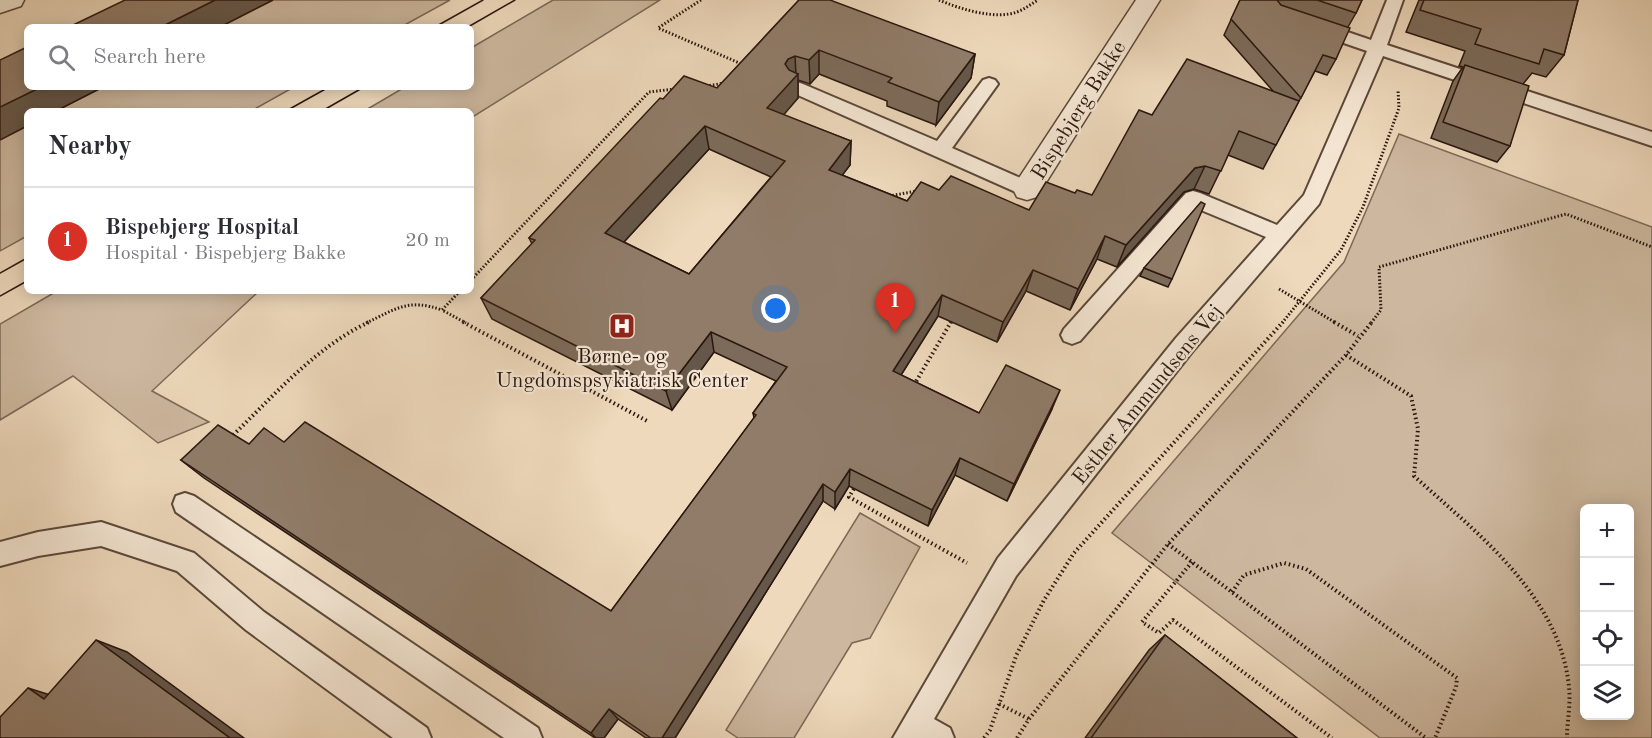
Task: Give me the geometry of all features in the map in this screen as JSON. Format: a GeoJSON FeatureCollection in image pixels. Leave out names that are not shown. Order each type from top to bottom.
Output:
{"type":"FeatureCollection","features":[{"type":"Feature","properties":{"kind":"street"},"geometry":{"type":"LineString","coordinates":[[0,5],[12,0]]}},
{"type":"Feature","properties":{"kind":"street","name":"Bispebjerg Bakke"},"geometry":{"type":"LineString","coordinates":[[1027,189],[1148,0]]}},
{"type":"Feature","properties":{"kind":"lane","name":"Esther Ammundsens Vej"},"geometry":{"type":"LineString","coordinates":[[912,733],[1007,567],[1184,345],[1312,199],[1373,58],[1395,0]]}},
{"type":"Feature","properties":{"kind":"lane"},"geometry":{"type":"LineString","coordinates":[[1302,22],[1373,58],[1652,139]]}},
{"type":"Feature","properties":{"kind":"lane"},"geometry":{"type":"LineString","coordinates":[[940,151],[989,84]]}},
{"type":"Feature","properties":{"kind":"lane"},"geometry":{"type":"LineString","coordinates":[[797,88],[1027,189]]}},
{"type":"Feature","properties":{"kind":"lane"},"geometry":{"type":"LineString","coordinates":[[1072,335],[1193,198],[1281,235]]}},
{"type":"Feature","properties":{"kind":"lane"},"geometry":{"type":"LineString","coordinates":[[184,504],[528,738]]}},
{"type":"Feature","properties":{"kind":"lane"},"geometry":{"type":"LineString","coordinates":[[0,554],[38,544],[101,534],[185,562],[255,621],[417,738]]}},
{"type":"Feature","properties":{"kind":"lane"},"geometry":{"type":"LineString","coordinates":[[912,733],[940,738]]}},
{"type":"Feature","properties":{"kind":"path"},"geometry":{"type":"LineString","coordinates":[[701,0],[658,28],[750,68]]}},
{"type":"Feature","properties":{"kind":"path"},"geometry":{"type":"LineString","coordinates":[[939,0],[947,4],[996,13],[1016,12],[1038,0]]}},
{"type":"Feature","properties":{"kind":"path"},"geometry":{"type":"LineString","coordinates":[[984,738],[990,730],[1016,656],[1044,600],[1074,553],[1301,302],[1346,242],[1363,207],[1399,108],[1398,86],[1373,58]]}},
{"type":"Feature","properties":{"kind":"path"},"geometry":{"type":"LineString","coordinates":[[702,86],[734,82]]}},
{"type":"Feature","properties":{"kind":"path"},"geometry":{"type":"LineString","coordinates":[[474,277],[649,92],[681,89]]}},
{"type":"Feature","properties":{"kind":"path"},"geometry":{"type":"LineString","coordinates":[[884,197],[917,190]]}},
{"type":"Feature","properties":{"kind":"path"},"geometry":{"type":"LineString","coordinates":[[1017,738],[1029,719],[1168,544],[1346,355],[1358,336],[1381,310],[1379,267],[1566,214],[1652,247]]}},
{"type":"Feature","properties":{"kind":"path"},"geometry":{"type":"LineString","coordinates":[[1249,270],[1358,336]]}},
{"type":"Feature","properties":{"kind":"path"},"geometry":{"type":"LineString","coordinates":[[442,310],[457,294]]}},
{"type":"Feature","properties":{"kind":"path"},"geometry":{"type":"LineString","coordinates":[[226,441],[319,353],[351,330],[399,307],[423,303],[442,310],[649,422]]}},
{"type":"Feature","properties":{"kind":"path"},"geometry":{"type":"LineString","coordinates":[[908,394],[956,312]]}},
{"type":"Feature","properties":{"kind":"path"},"geometry":{"type":"LineString","coordinates":[[1346,355],[1412,396],[1418,429],[1414,476],[1514,569],[1553,626],[1569,680],[1567,738]]}},
{"type":"Feature","properties":{"kind":"path"},"geometry":{"type":"LineString","coordinates":[[861,476],[849,497],[999,581]]}},
{"type":"Feature","properties":{"kind":"path"},"geometry":{"type":"LineString","coordinates":[[1168,544],[1426,738]]}},
{"type":"Feature","properties":{"kind":"path"},"geometry":{"type":"LineString","coordinates":[[1192,562],[1142,622],[1159,633],[1173,620],[1332,738]]}},
{"type":"Feature","properties":{"kind":"path"},"geometry":{"type":"LineString","coordinates":[[1232,592],[1244,574],[1284,563],[1306,569],[1315,575],[1457,678],[1456,687],[1435,738]]}},
{"type":"Feature","properties":{"kind":"path"},"geometry":{"type":"LineString","coordinates":[[999,704],[1029,719]]}},
{"type":"Feature","properties":{"kind":"shaded area"},"geometry":{"type":"Polygon","coordinates":[[[273,0],[450,0],[406,24],[226,24],[273,0]]]}},
{"type":"Feature","properties":{"kind":"shaded area"},"geometry":{"type":"Polygon","coordinates":[[[553,0],[660,0],[474,116],[474,108],[369,108],[400,90],[474,90],[474,46],[553,0]]]}},
{"type":"Feature","properties":{"kind":"shaded area"},"geometry":{"type":"Polygon","coordinates":[[[97,90],[289,90],[256,108],[62,108],[97,90]]]}},
{"type":"Feature","properties":{"kind":"shaded area"},"geometry":{"type":"Polygon","coordinates":[[[24,128],[24,238],[0,251],[0,140],[24,128]]]}},
{"type":"Feature","properties":{"kind":"shaded area"},"geometry":{"type":"Polygon","coordinates":[[[1399,134],[1652,227],[1652,738],[1380,738],[1112,533],[1344,262],[1399,134]]]}},
{"type":"Feature","properties":{"kind":"shaded area"},"geometry":{"type":"Polygon","coordinates":[[[52,294],[256,294],[152,391],[209,422],[158,443],[73,376],[0,420],[0,324],[52,294]]]}},
{"type":"Feature","properties":{"kind":"shaded area"},"geometry":{"type":"Polygon","coordinates":[[[860,513],[920,547],[870,638],[852,643],[794,738],[738,738],[726,730],[860,513]]]}},
{"type":"Feature","properties":{"kind":"building"},"geometry":{"type":"Polygon","coordinates":[[[125,0],[215,0],[167,24],[75,24],[125,0]]]}},
{"type":"Feature","properties":{"kind":"building"},"geometry":{"type":"Polygon","coordinates":[[[799,0],[830,0],[975,54],[939,102],[888,82],[892,78],[819,50],[809,60],[795,56],[788,59],[785,64],[789,70],[798,74],[767,108],[851,141],[829,170],[907,201],[921,182],[939,190],[951,176],[1029,210],[1046,182],[1075,193],[1077,190],[1092,195],[1139,110],[1152,115],[1187,59],[1299,101],[1276,145],[1239,131],[1221,171],[1205,166],[1195,168],[1126,245],[1105,236],[1078,289],[1033,270],[1003,322],[942,295],[893,371],[979,413],[1006,365],[1060,390],[1014,484],[960,458],[932,510],[850,469],[835,492],[823,484],[662,738],[651,738],[609,709],[591,733],[181,460],[218,425],[249,444],[264,428],[284,442],[305,422],[611,611],[756,415],[753,413],[787,367],[711,332],[666,391],[481,298],[535,240],[529,238],[660,98],[663,99],[684,76],[717,88],[799,0]],[[705,126],[605,233],[689,274],[785,161],[705,126]]]}},
{"type":"Feature","properties":{"kind":"building"},"geometry":{"type":"Polygon","coordinates":[[[1240,0],[1277,0],[1281,5],[1350,28],[1336,59],[1323,55],[1301,98],[1231,19],[1240,0]]]}},
{"type":"Feature","properties":{"kind":"building"},"geometry":{"type":"Polygon","coordinates":[[[1317,0],[1362,0],[1356,13],[1317,0]]]}},
{"type":"Feature","properties":{"kind":"building"},"geometry":{"type":"Polygon","coordinates":[[[1424,0],[1578,0],[1564,55],[1544,49],[1539,64],[1475,44],[1481,29],[1420,10],[1424,0]]]}},
{"type":"Feature","properties":{"kind":"building"},"geometry":{"type":"Polygon","coordinates":[[[24,48],[24,90],[35,90],[0,107],[0,60],[24,48]]]}},
{"type":"Feature","properties":{"kind":"building"},"geometry":{"type":"Polygon","coordinates":[[[1465,65],[1529,86],[1510,146],[1443,122],[1465,65]]]}},
{"type":"Feature","properties":{"kind":"building"},"geometry":{"type":"Polygon","coordinates":[[[1201,202],[1205,204],[1172,279],[1144,268],[1201,202]]]}},
{"type":"Feature","properties":{"kind":"building"},"geometry":{"type":"Polygon","coordinates":[[[1165,635],[1297,738],[1091,738],[1165,635]]]}},
{"type":"Feature","properties":{"kind":"building"},"geometry":{"type":"Polygon","coordinates":[[[96,640],[230,738],[0,738],[0,717],[28,688],[44,699],[96,640]]]}},
{"type":"Feature","properties":{"kind":"tram line"},"geometry":{"type":"LineString","coordinates":[[440,24],[483,0]]}},
{"type":"Feature","properties":{"kind":"tram line"},"geometry":{"type":"LineString","coordinates":[[473,24],[515,0]]}},
{"type":"Feature","properties":{"kind":"tram line"},"geometry":{"type":"LineString","coordinates":[[291,108],[324,90]]}},
{"type":"Feature","properties":{"kind":"tram line"},"geometry":{"type":"LineString","coordinates":[[327,108],[359,90]]}},
{"type":"Feature","properties":{"kind":"tram line"},"geometry":{"type":"LineString","coordinates":[[0,273],[24,260]]}},
{"type":"Feature","properties":{"kind":"tram line"},"geometry":{"type":"LineString","coordinates":[[0,296],[24,283]]}},
{"type":"Feature","properties":{"kind":"place","name":"Børne- og Ungdomspsykiatrisk Center"},"geometry":{"type":"Point","coordinates":[622,326]}},
{"type":"Feature","properties":{"kind":"place","name":"Bispebjerg Hospital"},"geometry":{"type":"Point","coordinates":[895,333]}}]}
